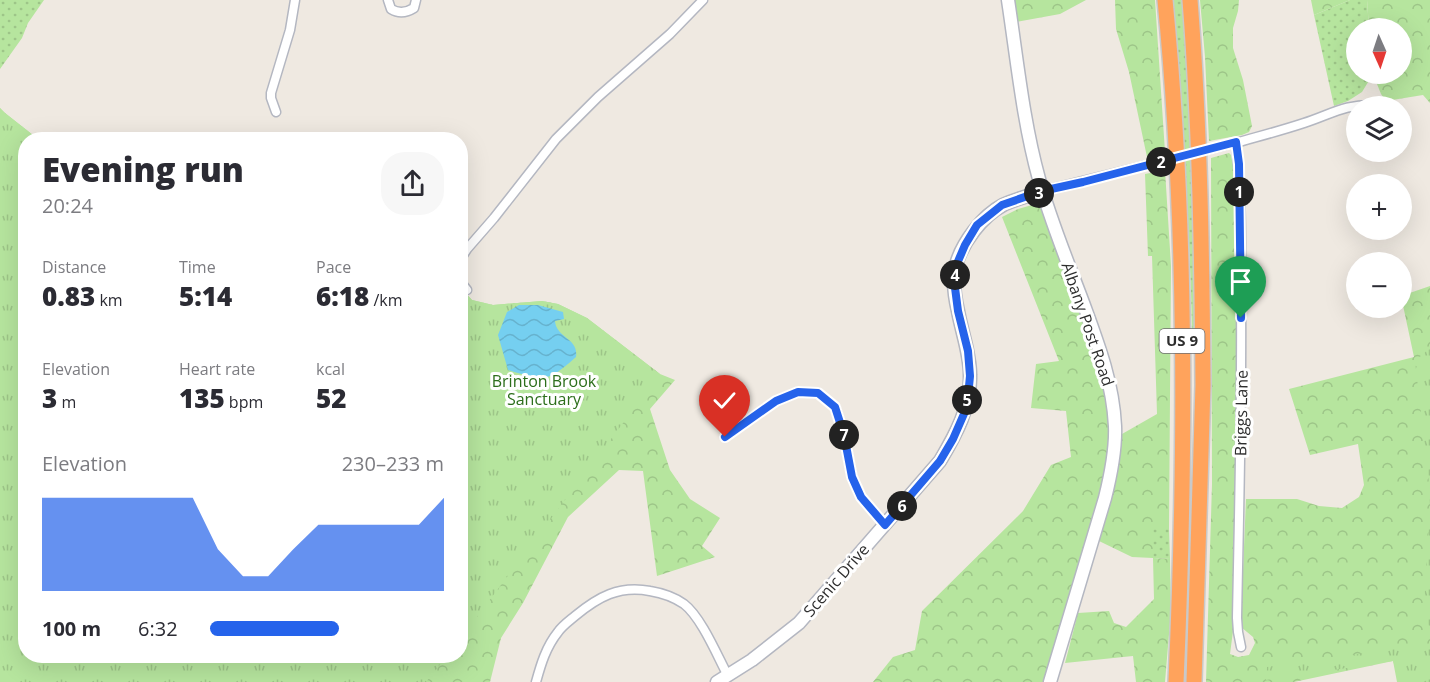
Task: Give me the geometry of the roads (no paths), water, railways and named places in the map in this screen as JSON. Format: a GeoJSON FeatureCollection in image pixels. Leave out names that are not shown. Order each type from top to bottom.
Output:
{"type":"FeatureCollection","features":[{"type":"Feature","properties":{"kind":"highway","name":"US 9"},"geometry":{"type":"LineString","coordinates":[[1165,0],[1179,210],[1183,381],[1176,682]]}},
{"type":"Feature","properties":{"kind":"highway","name":"US 9"},"geometry":{"type":"LineString","coordinates":[[1190,0],[1198,138],[1203,350],[1194,682]]}},
{"type":"Feature","properties":{"kind":"main road","name":"Albany Post Road"},"geometry":{"type":"LineString","coordinates":[[1008,0],[1033,155],[1042,191],[1105,363],[1113,400],[1115,428],[1113,460],[1107,490],[1050,682]]}},
{"type":"Feature","properties":{"kind":"main road","name":"Scenic Drive"},"geometry":{"type":"LineString","coordinates":[[717,682],[752,660],[799,623],[940,461],[967,407],[970,376],[968,351],[958,311],[954,280],[956,266],[977,225],[1002,205],[1042,191]]}},
{"type":"Feature","properties":{"kind":"street"},"geometry":{"type":"LineString","coordinates":[[276,112],[271,93],[290,30],[295,0]]}},
{"type":"Feature","properties":{"kind":"street"},"geometry":{"type":"LineString","coordinates":[[388,0],[391,9],[402,13],[414,8],[416,0]]}},
{"type":"Feature","properties":{"kind":"street"},"geometry":{"type":"LineString","coordinates":[[468,248],[556,139],[598,97],[670,34],[703,0]]}},
{"type":"Feature","properties":{"kind":"street"},"geometry":{"type":"LineString","coordinates":[[1042,191],[1226,145],[1304,123],[1346,107]]}},
{"type":"Feature","properties":{"kind":"street","name":"Briggs Lane"},"geometry":{"type":"LineString","coordinates":[[1236,142],[1239,164],[1242,381],[1237,618],[1241,647]]}},
{"type":"Feature","properties":{"kind":"street"},"geometry":{"type":"LineString","coordinates":[[725,437],[776,401],[798,392],[818,393],[835,407],[844,435],[852,477],[861,497],[885,525]]}},
{"type":"Feature","properties":{"kind":"street"},"geometry":{"type":"LineString","coordinates":[[536,682],[545,651],[559,630],[590,604],[608,594],[624,589],[657,592],[686,605],[701,625],[727,674]]}},
{"type":"Feature","properties":{"kind":"water"},"geometry":{"type":"Polygon","coordinates":[[[519,305],[538,305],[563,312],[564,319],[555,321],[556,327],[574,346],[576,357],[551,376],[533,376],[508,370],[498,335],[507,312],[519,305]]]}},
{"type":"Feature","properties":{"kind":"park label","name":"Brinton Brook Sanctuary"},"geometry":{"type":"Point","coordinates":[544,390]}}]}
